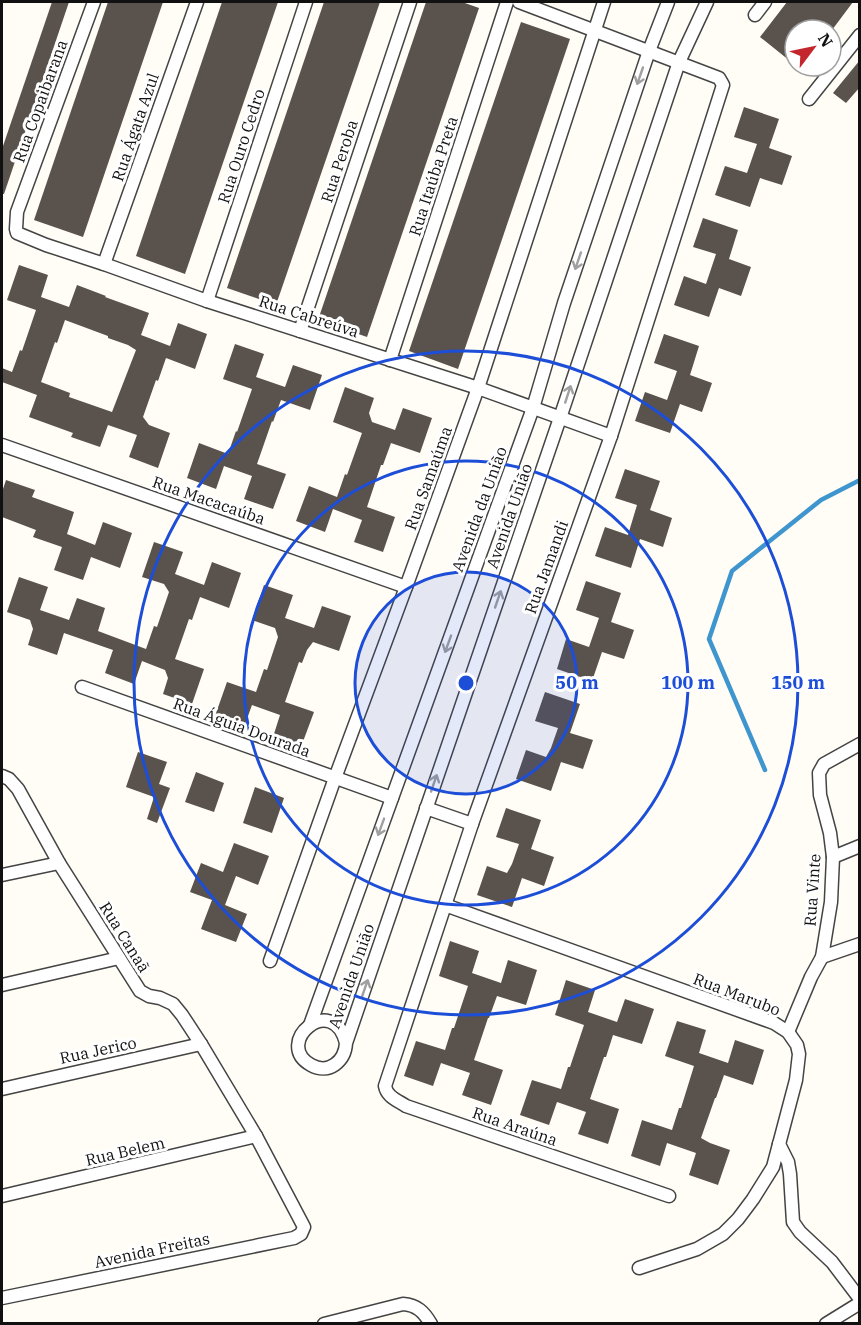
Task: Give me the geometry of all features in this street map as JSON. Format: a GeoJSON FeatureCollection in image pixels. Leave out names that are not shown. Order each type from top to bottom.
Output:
{"type":"FeatureCollection","features":[{"type":"Feature","properties":{"kind":"street","name":"Rua Copaibarana"},"geometry":{"type":"LineString","coordinates":[[17,212],[94,2]]}},
{"type":"Feature","properties":{"kind":"street","name":"Rua Ágata Azul"},"geometry":{"type":"LineString","coordinates":[[104,264],[197,2]]}},
{"type":"Feature","properties":{"kind":"street","name":"Rua Ouro Cedro"},"geometry":{"type":"LineString","coordinates":[[207,300],[306,2]]}},
{"type":"Feature","properties":{"kind":"street","name":"Rua Peroba"},"geometry":{"type":"LineString","coordinates":[[300,331],[410,2]]}},
{"type":"Feature","properties":{"kind":"street","name":"Rua Itaúba Preta"},"geometry":{"type":"LineString","coordinates":[[390,360],[507,2]]}},
{"type":"Feature","properties":{"kind":"street"},"geometry":{"type":"LineString","coordinates":[[519,2],[679,62]]}},
{"type":"Feature","properties":{"kind":"street","name":"Rua Samaúma"},"geometry":{"type":"LineString","coordinates":[[270,961],[478,388],[604,2]]}},
{"type":"Feature","properties":{"kind":"street","name":"Avenida da União"},"geometry":{"type":"LineString","coordinates":[[346,1043],[346,1051],[342,1058],[329,1068],[322,1069],[308,1064],[300,1052],[299,1044],[304,1030],[310,1025],[533,408],[564,303],[649,51],[668,2]]}},
{"type":"Feature","properties":{"kind":"street","name":"Avenida União"},"geometry":{"type":"LineString","coordinates":[[346,1043],[679,62],[707,2]]}},
{"type":"Feature","properties":{"kind":"street"},"geometry":{"type":"LineString","coordinates":[[755,15],[765,2]]}},
{"type":"Feature","properties":{"kind":"street"},"geometry":{"type":"LineString","coordinates":[[809,99],[860,35]]}},
{"type":"Feature","properties":{"kind":"street","name":"Rua Jamandi"},"geometry":{"type":"LineString","coordinates":[[395,1058],[472,824],[611,436],[723,85],[719,78],[679,62]]}},
{"type":"Feature","properties":{"kind":"street","name":"Rua Cabreúva"},"geometry":{"type":"LineString","coordinates":[[17,212],[17,233],[46,245],[300,331],[478,388],[611,436]]}},
{"type":"Feature","properties":{"kind":"street","name":"Rua Macacaúba"},"geometry":{"type":"LineString","coordinates":[[2,445],[406,587]]}},
{"type":"Feature","properties":{"kind":"street","name":"Rua Águia Dourada"},"geometry":{"type":"LineString","coordinates":[[82,687],[392,798]]}},
{"type":"Feature","properties":{"kind":"street","name":"Rua Vinte"},"geometry":{"type":"LineString","coordinates":[[788,1032],[822,957],[831,902],[833,857],[830,833],[820,795],[819,773],[824,764],[860,744]]}},
{"type":"Feature","properties":{"kind":"street","name":"Rua Canaã"},"geometry":{"type":"LineString","coordinates":[[2,776],[9,779],[18,789],[58,863],[140,991],[173,1004],[201,1044],[256,1136],[304,1227]]}},
{"type":"Feature","properties":{"kind":"street"},"geometry":{"type":"LineString","coordinates":[[426,808],[472,824]]}},
{"type":"Feature","properties":{"kind":"street"},"geometry":{"type":"LineString","coordinates":[[833,857],[860,846]]}},
{"type":"Feature","properties":{"kind":"street"},"geometry":{"type":"LineString","coordinates":[[2,875],[58,863]]}},
{"type":"Feature","properties":{"kind":"street","name":"Rua Marubo"},"geometry":{"type":"LineString","coordinates":[[445,904],[774,1023],[788,1032],[797,1045],[799,1054],[796,1080],[773,1167],[760,1190],[738,1219],[723,1234],[698,1249],[639,1268]]}},
{"type":"Feature","properties":{"kind":"street"},"geometry":{"type":"LineString","coordinates":[[822,957],[858,946]]}},
{"type":"Feature","properties":{"kind":"street"},"geometry":{"type":"LineString","coordinates":[[2,985],[119,958]]}},
{"type":"Feature","properties":{"kind":"street"},"geometry":{"type":"LineString","coordinates":[[310,1025],[325,1021],[333,1023],[344,1035],[346,1043]]}},
{"type":"Feature","properties":{"kind":"street","name":"Rua Jerico"},"geometry":{"type":"LineString","coordinates":[[2,1089],[201,1044]]}},
{"type":"Feature","properties":{"kind":"street","name":"Rua Araúna"},"geometry":{"type":"LineString","coordinates":[[395,1058],[385,1089],[391,1097],[406,1106],[669,1196]]}},
{"type":"Feature","properties":{"kind":"street","name":"Rua Belem"},"geometry":{"type":"LineString","coordinates":[[2,1196],[256,1136]]}},
{"type":"Feature","properties":{"kind":"street"},"geometry":{"type":"LineString","coordinates":[[779,1144],[788,1162],[793,1222],[800,1232],[832,1263],[860,1301],[826,1323]]}},
{"type":"Feature","properties":{"kind":"street","name":"Avenida Freitas"},"geometry":{"type":"LineString","coordinates":[[2,1298],[294,1238],[301,1234],[304,1227]]}},
{"type":"Feature","properties":{"kind":"street"},"geometry":{"type":"LineString","coordinates":[[324,1323],[403,1304],[412,1305],[424,1312],[431,1323]]}},
{"type":"Feature","properties":{"kind":"building"},"geometry":{"type":"Polygon","coordinates":[[[52,2],[69,2],[4,194],[2,194],[2,149],[52,2]]]}},
{"type":"Feature","properties":{"kind":"building"},"geometry":{"type":"Polygon","coordinates":[[[108,2],[163,2],[83,237],[34,220],[108,2]]]}},
{"type":"Feature","properties":{"kind":"building"},"geometry":{"type":"Polygon","coordinates":[[[222,2],[278,2],[185,274],[136,256],[222,2]]]}},
{"type":"Feature","properties":{"kind":"building"},"geometry":{"type":"Polygon","coordinates":[[[324,2],[380,2],[276,305],[227,288],[324,2]]]}},
{"type":"Feature","properties":{"kind":"building"},"geometry":{"type":"Polygon","coordinates":[[[426,2],[462,2],[479,8],[367,337],[318,320],[426,2]]]}},
{"type":"Feature","properties":{"kind":"building"},"geometry":{"type":"Polygon","coordinates":[[[787,2],[853,2],[841,18],[783,18],[783,55],[760,37],[787,2]]]}},
{"type":"Feature","properties":{"kind":"building"},"geometry":{"type":"Polygon","coordinates":[[[521,22],[570,39],[458,369],[409,351],[521,22]]]}},
{"type":"Feature","properties":{"kind":"building"},"geometry":{"type":"Polygon","coordinates":[[[860,60],[860,87],[846,103],[833,93],[860,60]]]}},
{"type":"Feature","properties":{"kind":"building"},"geometry":{"type":"Polygon","coordinates":[[[744,107],[779,119],[769,148],[792,156],[782,185],[760,178],[750,207],[715,195],[725,166],[747,173],[757,144],[734,137],[744,107]]]}},
{"type":"Feature","properties":{"kind":"building"},"geometry":{"type":"Polygon","coordinates":[[[703,218],[738,230],[729,259],[751,267],[741,296],[719,288],[709,317],[674,305],[684,276],[706,284],[716,254],[693,247],[703,218]]]}},
{"type":"Feature","properties":{"kind":"building"},"geometry":{"type":"Polygon","coordinates":[[[19,265],[48,275],[41,297],[69,307],[77,285],[149,313],[141,335],[170,346],[178,323],[207,334],[195,369],[166,358],[158,381],[156,380],[143,417],[149,425],[170,433],[158,468],[129,457],[137,435],[108,425],[100,447],[71,437],[73,433],[29,417],[37,395],[2,382],[2,368],[12,372],[36,310],[7,300],[19,265]],[[65,320],[41,382],[70,393],[69,397],[112,412],[136,350],[108,336],[65,320]]]}},
{"type":"Feature","properties":{"kind":"building"},"geometry":{"type":"Polygon","coordinates":[[[664,334],[699,346],[690,375],[712,383],[702,412],[680,404],[670,433],[635,421],[645,392],[667,400],[677,371],[654,363],[664,334]]]}},
{"type":"Feature","properties":{"kind":"building"},"geometry":{"type":"Polygon","coordinates":[[[235,344],[264,354],[256,377],[285,387],[293,365],[322,375],[310,410],[281,400],[272,421],[257,464],[286,474],[273,509],[244,499],[252,476],[224,466],[216,489],[187,478],[199,443],[228,454],[237,432],[252,389],[223,379],[235,344]]]}},
{"type":"Feature","properties":{"kind":"building"},"geometry":{"type":"Polygon","coordinates":[[[345,387],[374,398],[369,413],[372,422],[395,430],[403,408],[432,418],[420,453],[391,443],[383,465],[381,465],[367,507],[395,517],[383,552],[354,542],[362,520],[333,509],[325,532],[296,521],[309,486],[337,497],[345,474],[347,475],[362,433],[333,422],[345,387]]]}},
{"type":"Feature","properties":{"kind":"building"},"geometry":{"type":"Polygon","coordinates":[[[625,469],[660,481],[650,510],[672,518],[663,547],[640,539],[631,568],[595,556],[605,527],[628,535],[637,505],[615,498],[625,469]]]}},
{"type":"Feature","properties":{"kind":"building"},"geometry":{"type":"Polygon","coordinates":[[[6,480],[35,490],[32,497],[74,512],[67,534],[95,545],[103,522],[132,533],[120,568],[91,557],[83,580],[54,570],[62,547],[33,537],[36,530],[2,517],[2,492],[6,480]]]}},
{"type":"Feature","properties":{"kind":"building"},"geometry":{"type":"Polygon","coordinates":[[[154,542],[183,552],[175,574],[204,585],[212,562],[241,573],[229,608],[200,597],[192,620],[189,619],[175,659],[204,669],[192,704],[163,694],[168,678],[165,670],[142,661],[134,684],[105,673],[113,650],[64,633],[57,655],[28,645],[33,629],[30,620],[7,612],[19,577],[48,587],[40,610],[69,620],[77,598],[105,608],[98,631],[146,649],[154,626],[157,627],[169,592],[164,584],[142,577],[154,542]]]}},
{"type":"Feature","properties":{"kind":"building"},"geometry":{"type":"Polygon","coordinates":[[[586,581],[621,593],[611,622],[634,630],[624,659],[602,652],[592,681],[557,669],[566,639],[589,647],[599,618],[576,610],[586,581]]]}},
{"type":"Feature","properties":{"kind":"building"},"geometry":{"type":"Polygon","coordinates":[[[264,585],[293,595],[285,618],[314,628],[322,606],[351,616],[339,651],[313,642],[302,663],[299,662],[285,702],[314,712],[301,747],[273,737],[280,715],[252,705],[244,727],[215,716],[227,682],[256,692],[264,669],[267,670],[278,637],[275,628],[252,620],[264,585]]]}},
{"type":"Feature","properties":{"kind":"building"},"geometry":{"type":"Polygon","coordinates":[[[545,692],[580,704],[570,733],[593,740],[583,769],[561,762],[551,791],[516,779],[526,750],[546,757],[558,728],[535,721],[545,692]]]}},
{"type":"Feature","properties":{"kind":"building"},"geometry":{"type":"Polygon","coordinates":[[[138,752],[167,762],[159,784],[170,788],[157,823],[147,819],[154,797],[126,787],[138,752]]]}},
{"type":"Feature","properties":{"kind":"building"},"geometry":{"type":"Polygon","coordinates":[[[196,772],[224,783],[214,812],[185,802],[196,772]]]}},
{"type":"Feature","properties":{"kind":"building"},"geometry":{"type":"Polygon","coordinates":[[[255,787],[284,798],[272,833],[243,823],[255,787]]]}},
{"type":"Feature","properties":{"kind":"building"},"geometry":{"type":"Polygon","coordinates":[[[506,808],[541,820],[531,849],[554,857],[544,886],[522,878],[512,907],[477,895],[487,866],[507,873],[519,844],[496,837],[506,808]]]}},
{"type":"Feature","properties":{"kind":"building"},"geometry":{"type":"Polygon","coordinates":[[[234,843],[269,856],[258,885],[236,876],[225,905],[247,914],[236,942],[201,929],[212,900],[190,892],[201,863],[223,872],[234,843]]]}},
{"type":"Feature","properties":{"kind":"building"},"geometry":{"type":"Polygon","coordinates":[[[450,941],[479,951],[472,973],[501,983],[508,960],[537,970],[526,1005],[497,996],[488,1018],[474,1060],[503,1070],[491,1105],[462,1095],[470,1073],[441,1063],[433,1086],[404,1076],[416,1041],[445,1050],[452,1028],[454,1028],[468,986],[439,976],[450,941]]]}},
{"type":"Feature","properties":{"kind":"building"},"geometry":{"type":"Polygon","coordinates":[[[566,980],[595,990],[588,1012],[617,1022],[625,999],[654,1009],[642,1044],[613,1035],[606,1057],[604,1057],[590,1099],[619,1109],[608,1144],[578,1134],[586,1112],[557,1102],[549,1125],[520,1115],[532,1080],[561,1089],[568,1067],[570,1067],[584,1025],[555,1015],[566,980]]]}},
{"type":"Feature","properties":{"kind":"building"},"geometry":{"type":"Polygon","coordinates":[[[677,1021],[706,1030],[699,1053],[728,1063],[735,1040],[764,1050],[753,1085],[724,1075],[701,1138],[730,1150],[718,1185],[689,1175],[696,1153],[667,1143],[660,1166],[631,1156],[642,1120],[672,1130],[679,1108],[681,1108],[694,1066],[665,1056],[677,1021]]]}},
{"type":"Feature","properties":{"kind":"waterway"},"geometry":{"type":"LineString","coordinates":[[765,770],[709,639],[732,571],[821,500],[860,480]]}}]}
